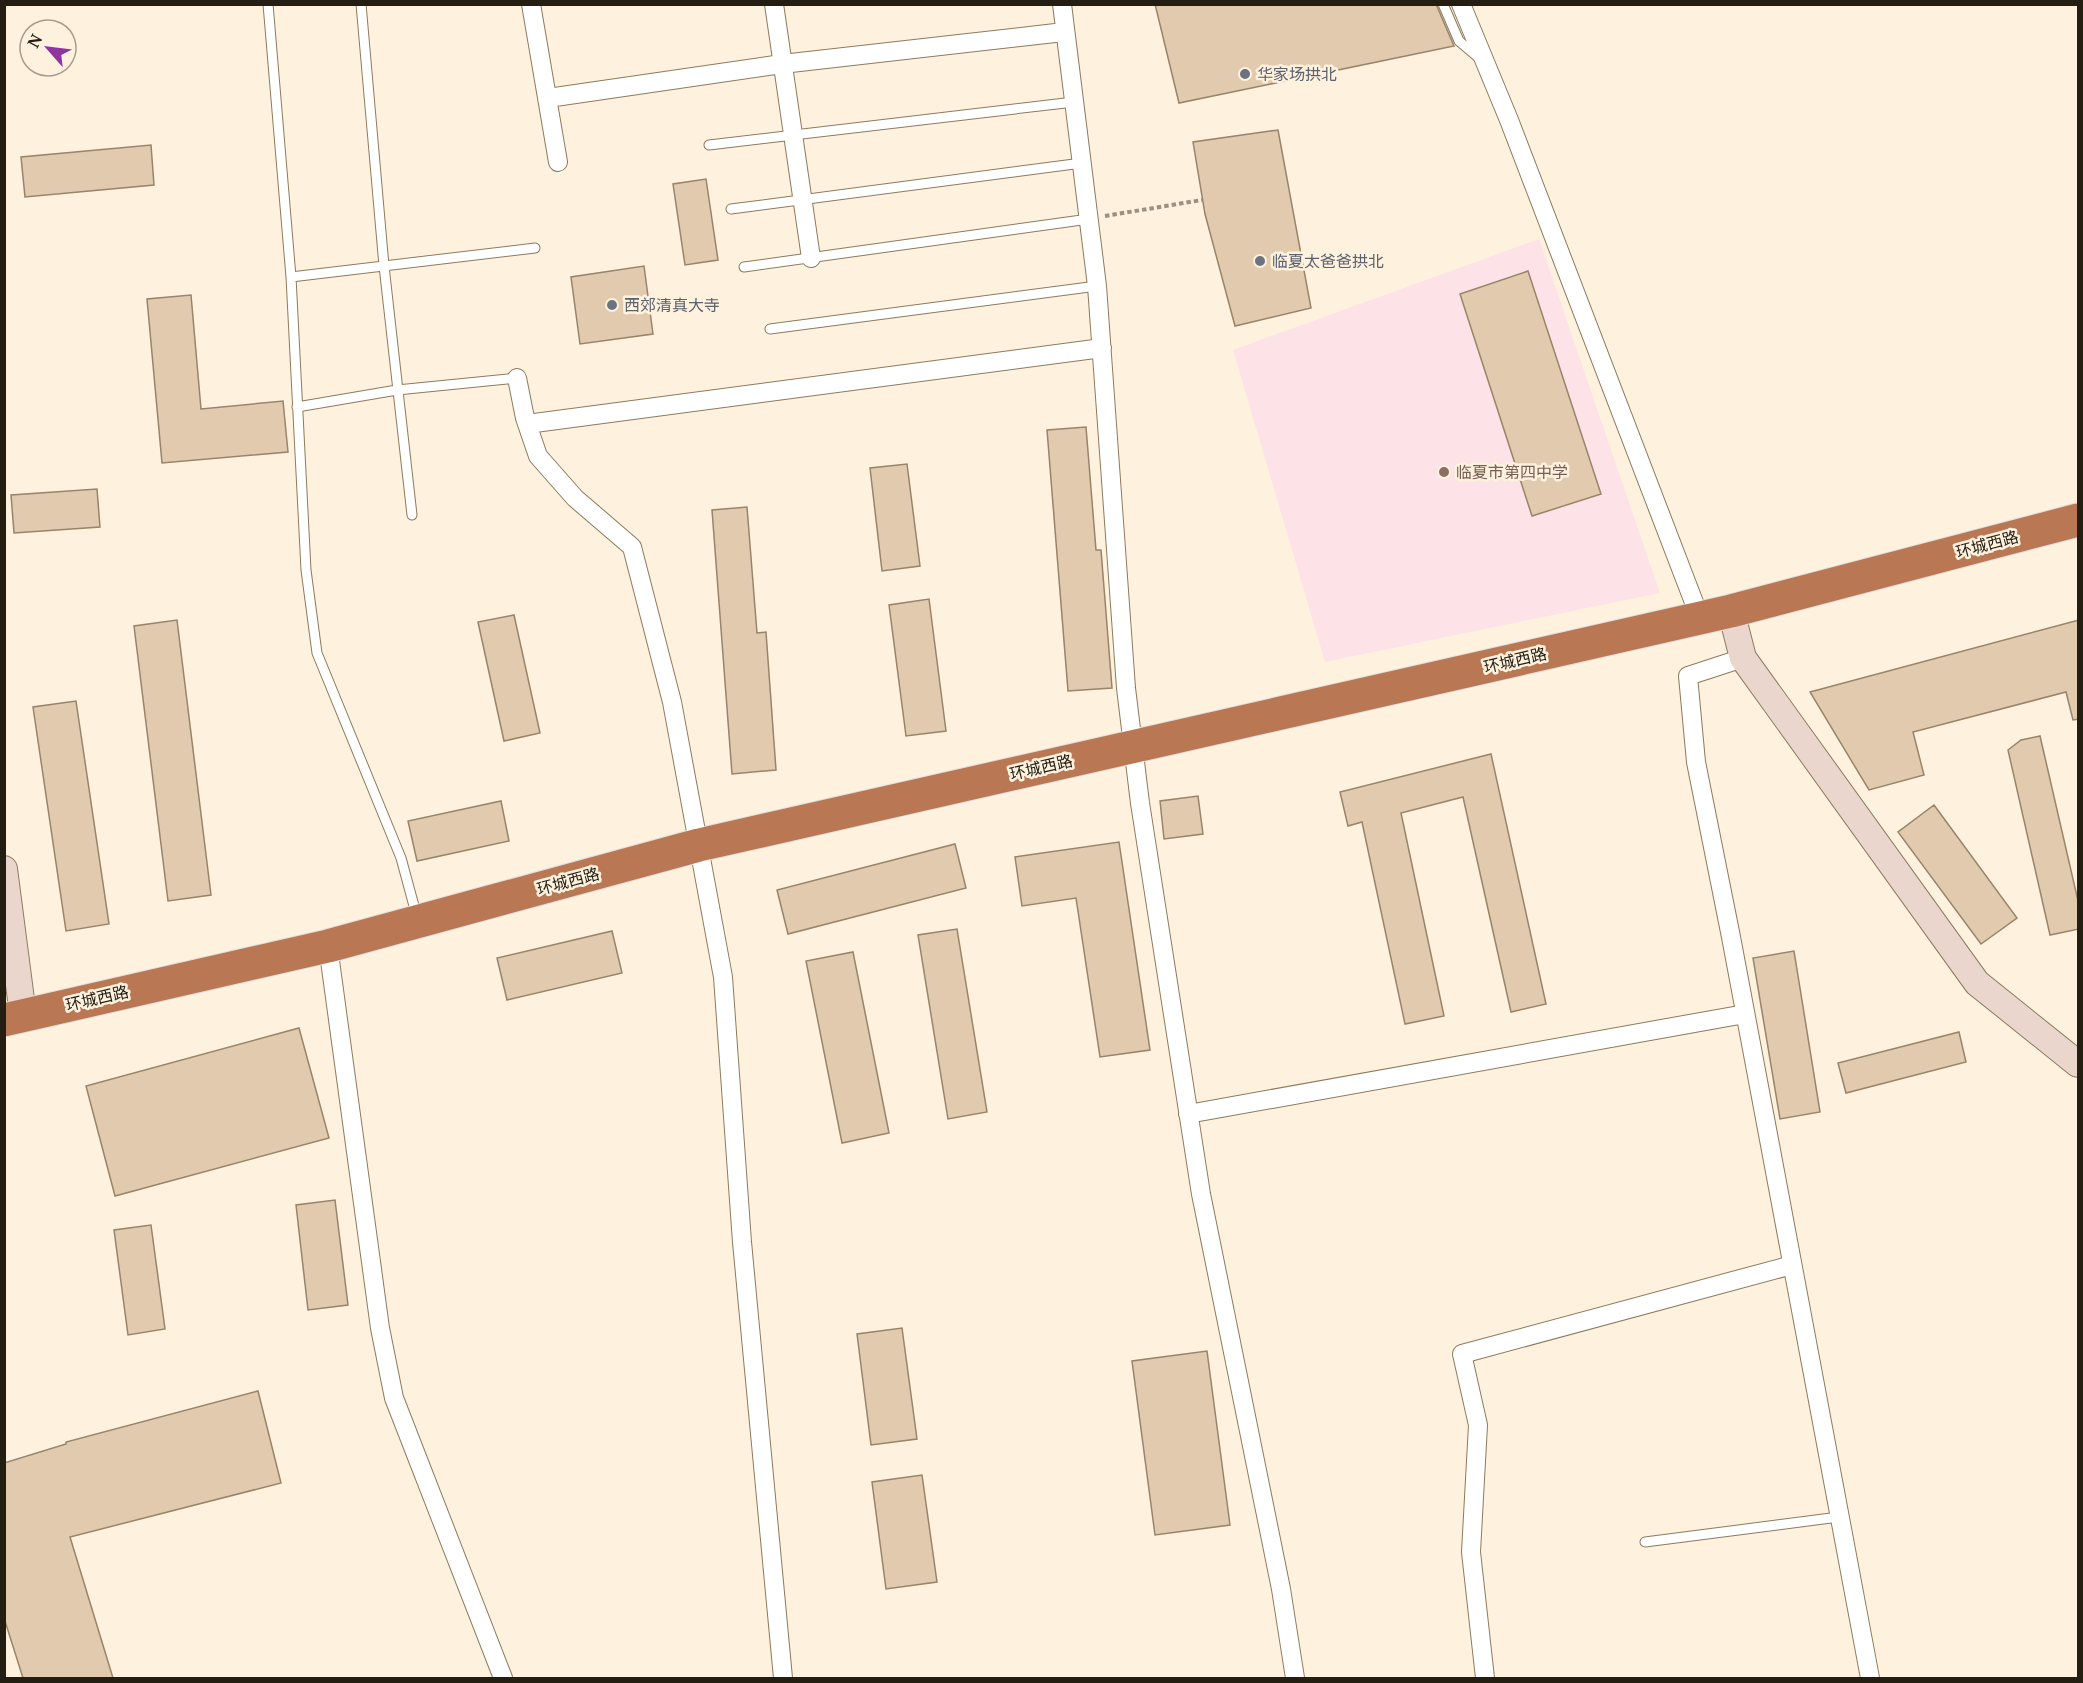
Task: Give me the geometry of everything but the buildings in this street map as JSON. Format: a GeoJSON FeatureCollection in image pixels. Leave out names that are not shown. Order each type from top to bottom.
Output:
{"type":"FeatureCollection","features":[{"type":"Feature","properties":{"kind":"highway","name":"环城西路"},"geometry":{"type":"LineString","coordinates":[[14,1017],[328,946],[699,845],[1715,615],[2079,520]]}},
{"type":"Feature","properties":{"kind":"street"},"geometry":{"type":"LineString","coordinates":[[531,4],[558,162]]}},
{"type":"Feature","properties":{"kind":"street"},"geometry":{"type":"LineString","coordinates":[[774,4],[811,258]]}},
{"type":"Feature","properties":{"kind":"street"},"geometry":{"type":"LineString","coordinates":[[1062,4],[1097,286],[1126,688],[1135,745],[1140,803],[1201,1194],[1281,1589],[1295,1678]]}},
{"type":"Feature","properties":{"kind":"street"},"geometry":{"type":"LineString","coordinates":[[1461,4],[1576,292],[1715,615],[1743,658],[1977,983],[2079,1064]]}},
{"type":"Feature","properties":{"kind":"street"},"geometry":{"type":"LineString","coordinates":[[548,98],[782,64],[1065,32]]}},
{"type":"Feature","properties":{"kind":"street"},"geometry":{"type":"LineString","coordinates":[[528,424],[1102,348]]}},
{"type":"Feature","properties":{"kind":"street"},"geometry":{"type":"LineString","coordinates":[[517,378],[538,456],[575,498],[632,547],[672,702],[723,977],[742,1242],[783,1678]]}},
{"type":"Feature","properties":{"kind":"street"},"geometry":{"type":"LineString","coordinates":[[1743,658],[1688,676],[1696,762],[1870,1678]]}},
{"type":"Feature","properties":{"kind":"street"},"geometry":{"type":"LineString","coordinates":[[4,869],[14,1017]]}},
{"type":"Feature","properties":{"kind":"street"},"geometry":{"type":"LineString","coordinates":[[328,946],[380,1328],[394,1398],[503,1678]]}},
{"type":"Feature","properties":{"kind":"street"},"geometry":{"type":"LineString","coordinates":[[1188,1114],[1745,1014]]}},
{"type":"Feature","properties":{"kind":"street"},"geometry":{"type":"LineString","coordinates":[[1485,1678],[1471,1552],[1478,1425],[1462,1354],[1792,1265]]}},
{"type":"Feature","properties":{"kind":"lane"},"geometry":{"type":"LineString","coordinates":[[268,4],[291,277],[306,570],[317,653],[401,858],[418,921]]}},
{"type":"Feature","properties":{"kind":"lane"},"geometry":{"type":"LineString","coordinates":[[361,4],[384,266],[412,515]]}},
{"type":"Feature","properties":{"kind":"lane"},"geometry":{"type":"LineString","coordinates":[[1443,4],[1458,41],[1485,63]]}},
{"type":"Feature","properties":{"kind":"lane"},"geometry":{"type":"LineString","coordinates":[[709,145],[1074,102]]}},
{"type":"Feature","properties":{"kind":"lane"},"geometry":{"type":"LineString","coordinates":[[731,209],[1082,163]]}},
{"type":"Feature","properties":{"kind":"lane"},"geometry":{"type":"LineString","coordinates":[[744,267],[1089,219]]}},
{"type":"Feature","properties":{"kind":"lane"},"geometry":{"type":"LineString","coordinates":[[291,277],[535,248]]}},
{"type":"Feature","properties":{"kind":"lane"},"geometry":{"type":"LineString","coordinates":[[770,329],[1097,286]]}},
{"type":"Feature","properties":{"kind":"lane"},"geometry":{"type":"LineString","coordinates":[[297,407],[397,390],[517,378]]}},
{"type":"Feature","properties":{"kind":"lane"},"geometry":{"type":"LineString","coordinates":[[1645,1542],[1839,1517]]}},
{"type":"Feature","properties":{"kind":"path"},"geometry":{"type":"LineString","coordinates":[[1089,219],[1202,200]]}},
{"type":"Feature","properties":{"kind":"shaded area","name":"临夏市第四中学"},"geometry":{"type":"Polygon","coordinates":[[[1539,239],[1660,593],[1325,662],[1233,350],[1539,239]]]}},
{"type":"Feature","properties":{"kind":"place","name":"华家场拱北"},"geometry":{"type":"Point","coordinates":[1245,74]}},
{"type":"Feature","properties":{"kind":"place","name":"临夏太爸爸拱北"},"geometry":{"type":"Point","coordinates":[1260,261]}},
{"type":"Feature","properties":{"kind":"place","name":"西郊清真大寺"},"geometry":{"type":"Point","coordinates":[612,305]}},
{"type":"Feature","properties":{"kind":"place","name":"临夏市第四中学"},"geometry":{"type":"Point","coordinates":[1444,472]}}]}
